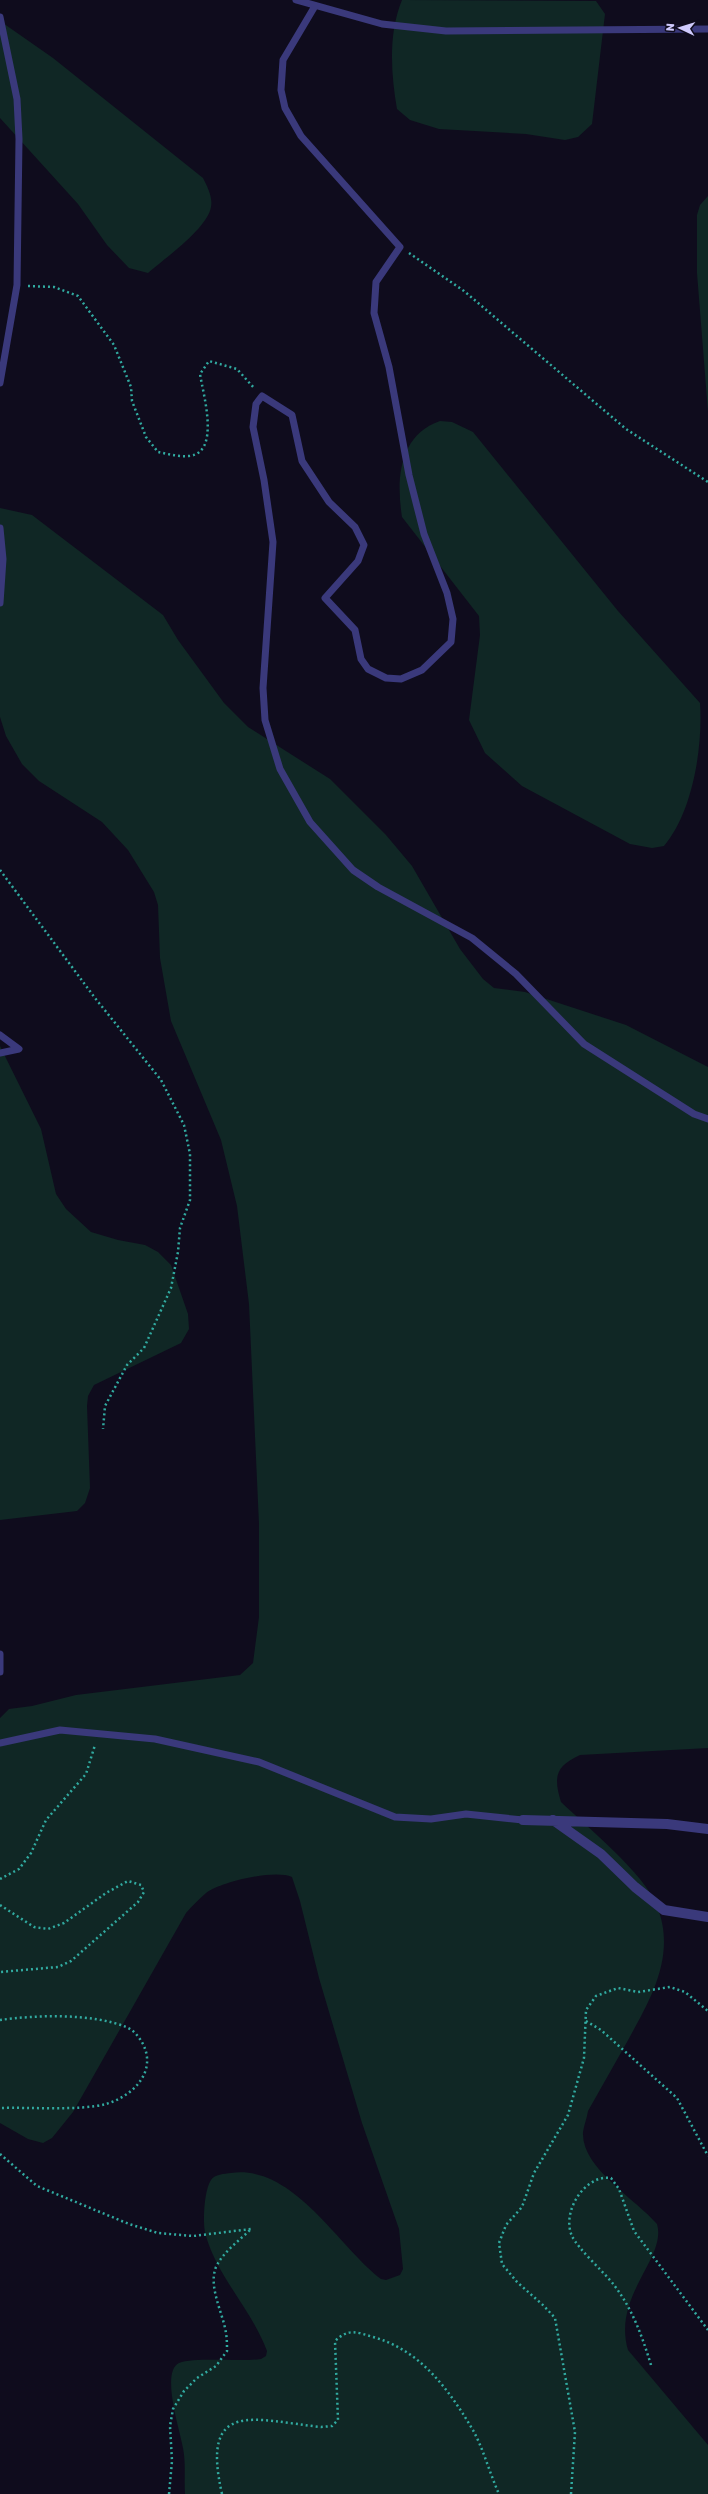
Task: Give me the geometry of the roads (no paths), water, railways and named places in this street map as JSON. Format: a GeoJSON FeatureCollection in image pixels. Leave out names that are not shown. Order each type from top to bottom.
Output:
{"type":"FeatureCollection","features":[{"type":"Feature","properties":{"kind":"street"},"geometry":{"type":"LineString","coordinates":[[523,1820],[667,1824],[708,1829]]}},
{"type":"Feature","properties":{"kind":"street"},"geometry":{"type":"LineString","coordinates":[[553,1820],[600,1854],[635,1887],[664,1910],[708,1917]]}},
{"type":"Feature","properties":{"kind":"lane"},"geometry":{"type":"LineString","coordinates":[[296,0],[382,24],[446,32],[708,29]]}},
{"type":"Feature","properties":{"kind":"lane"},"geometry":{"type":"LineString","coordinates":[[315,6],[283,60],[281,90],[285,108],[301,136],[400,247],[376,282],[374,313],[390,367],[411,482],[424,534],[447,593],[453,619],[451,642],[422,670],[401,680],[386,678],[368,669],[361,659],[355,630],[325,598],[358,561],[364,545],[355,527],[329,502],[302,461],[292,415],[262,396],[256,404],[253,428],[264,480],[273,542],[263,688],[265,720],[280,769],[310,822],[353,870],[378,887],[472,938],[516,974],[584,1044],[694,1114],[708,1119]]}},
{"type":"Feature","properties":{"kind":"lane"},"geometry":{"type":"LineString","coordinates":[[0,17],[17,99],[19,139],[17,285],[0,383]]}},
{"type":"Feature","properties":{"kind":"lane"},"geometry":{"type":"LineString","coordinates":[[0,528],[3,559],[0,603]]}},
{"type":"Feature","properties":{"kind":"lane"},"geometry":{"type":"LineString","coordinates":[[0,1035],[18,1049],[0,1053]]}},
{"type":"Feature","properties":{"kind":"lane"},"geometry":{"type":"LineString","coordinates":[[0,1654],[0,1672]]}},
{"type":"Feature","properties":{"kind":"lane"},"geometry":{"type":"LineString","coordinates":[[0,1743],[60,1730],[100,1732],[155,1739],[259,1762],[395,1817],[431,1819],[466,1814],[523,1820]]}}]}
